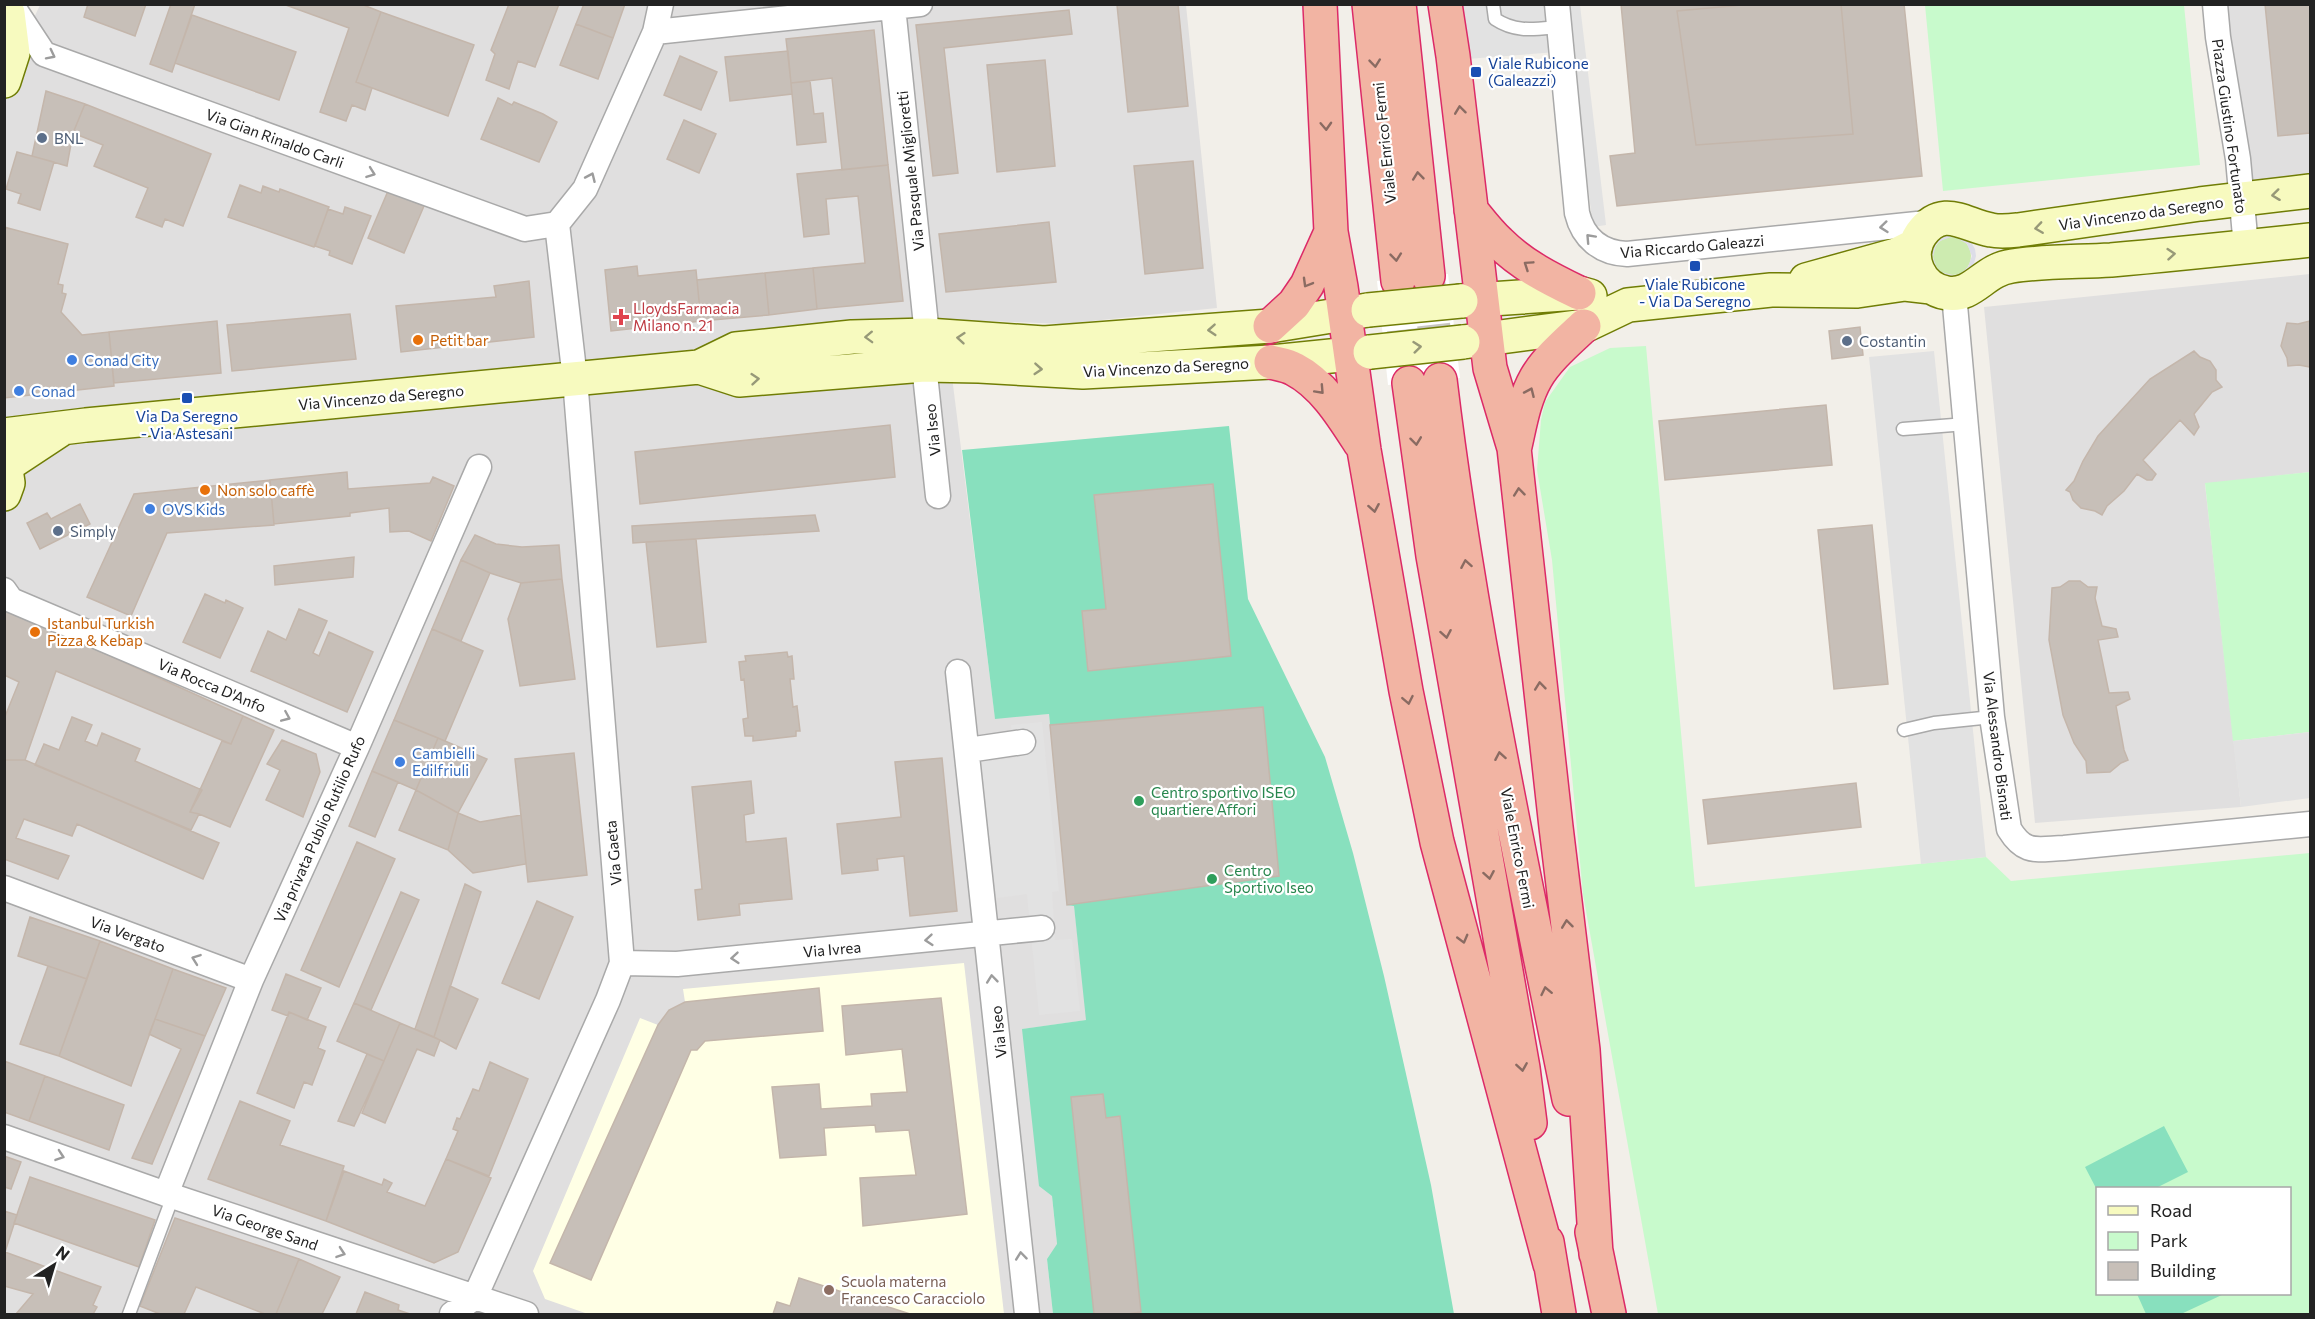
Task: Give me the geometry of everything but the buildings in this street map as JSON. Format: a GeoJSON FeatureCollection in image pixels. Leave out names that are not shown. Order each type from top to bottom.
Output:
{"type":"FeatureCollection","features":[{"type":"Feature","properties":{"kind":"highway"},"geometry":{"type":"LineString","coordinates":[[1320,4],[1331,232],[1357,312],[1364,450],[1406,691],[1437,842],[1550,1264]]}},
{"type":"Feature","properties":{"kind":"highway","name":"Viale Enrico Fermi"},"geometry":{"type":"LineString","coordinates":[[1369,4],[1413,279],[1399,4]]}},
{"type":"Feature","properties":{"kind":"highway"},"geometry":{"type":"LineString","coordinates":[[1445,4],[1471,210],[1471,300],[1487,340],[1490,368],[1514,448],[1583,1050],[1596,1254]]}},
{"type":"Feature","properties":{"kind":"highway"},"geometry":{"type":"LineString","coordinates":[[1471,210],[1499,242],[1522,262],[1579,293]]}},
{"type":"Feature","properties":{"kind":"highway"},"geometry":{"type":"LineString","coordinates":[[1270,326],[1294,304],[1307,285],[1331,232]]}},
{"type":"Feature","properties":{"kind":"highway"},"geometry":{"type":"LineString","coordinates":[[1514,448],[1525,404],[1536,378],[1558,351],[1584,326]]}},
{"type":"Feature","properties":{"kind":"highway"},"geometry":{"type":"LineString","coordinates":[[1271,362],[1293,369],[1314,383],[1340,411],[1364,450]]}},
{"type":"Feature","properties":{"kind":"highway","name":"Viale Enrico Fermi"},"geometry":{"type":"LineString","coordinates":[[1559,1314],[1523,1068],[1433,556],[1424,382],[1454,493],[1520,863],[1574,1126],[1609,1314]]}},
{"type":"Feature","properties":{"kind":"main road"},"geometry":{"type":"LineString","coordinates":[[4,81],[13,54],[12,10]]}},
{"type":"Feature","properties":{"kind":"main road","name":"Via Vincenzo da Seregno"},"geometry":{"type":"LineString","coordinates":[[1771,290],[1896,255],[1916,245],[1918,238],[1928,226],[1957,221],[1991,230],[2018,231],[2310,191]]}},
{"type":"Feature","properties":{"kind":"main road"},"geometry":{"type":"LineString","coordinates":[[1956,287],[1989,265],[1989,249],[1984,235],[1957,221]]}},
{"type":"Feature","properties":{"kind":"main road"},"geometry":{"type":"LineString","coordinates":[[1916,245],[1916,269],[1956,287],[1997,269],[2015,266],[2085,262],[2310,240]]}},
{"type":"Feature","properties":{"kind":"main road","name":"Via Vincenzo da Seregno"},"geometry":{"type":"LineString","coordinates":[[5,462],[64,427],[699,367],[736,349],[852,337],[926,350],[979,366],[1083,372],[1271,362],[1487,340],[1584,326],[1628,305],[1771,290],[1857,291],[1905,284],[1956,287]]}},
{"type":"Feature","properties":{"kind":"main road","name":"Via Vincenzo da Seregno"},"geometry":{"type":"LineString","coordinates":[[926,350],[1270,326],[1357,312],[1471,300],[1579,293],[1628,305]]}},
{"type":"Feature","properties":{"kind":"street"},"geometry":{"type":"LineString","coordinates":[[575,379],[557,224],[585,189],[655,32],[661,4]]}},
{"type":"Feature","properties":{"kind":"street"},"geometry":{"type":"LineString","coordinates":[[655,32],[920,4]]}},
{"type":"Feature","properties":{"kind":"street","name":"Piazza Giustino Fortunato"},"geometry":{"type":"LineString","coordinates":[[2215,4],[2242,199],[2246,247]]}},
{"type":"Feature","properties":{"kind":"street","name":"Via Pasquale Miglioretti"},"geometry":{"type":"LineString","coordinates":[[893,7],[926,350]]}},
{"type":"Feature","properties":{"kind":"street","name":"Via Gian Rinaldo Carli"},"geometry":{"type":"LineString","coordinates":[[12,10],[44,54],[525,229],[557,224]]}},
{"type":"Feature","properties":{"kind":"street","name":"Via Riccardo Galeazzi"},"geometry":{"type":"LineString","coordinates":[[1558,16],[1577,213],[1582,229],[1598,246],[1611,252],[1626,254],[1957,221]]}},
{"type":"Feature","properties":{"kind":"street","name":"Via Alessandro Bisnati"},"geometry":{"type":"LineString","coordinates":[[1956,287],[1992,717],[2008,829],[2017,842],[2031,849],[2310,824]]}},
{"type":"Feature","properties":{"kind":"street","name":"Via Iseo"},"geometry":{"type":"LineString","coordinates":[[926,350],[938,496]]}},
{"type":"Feature","properties":{"kind":"street","name":"Via Gaeta"},"geometry":{"type":"LineString","coordinates":[[476,1297],[609,1000],[622,963],[575,379]]}},
{"type":"Feature","properties":{"kind":"street","name":"Via privata Publio Rutilio Rufo"},"geometry":{"type":"LineString","coordinates":[[169,1195],[251,980],[357,747],[479,467]]}},
{"type":"Feature","properties":{"kind":"street","name":"Via Rocca D'Anfo"},"geometry":{"type":"LineString","coordinates":[[4,590],[11,600],[357,747]]}},
{"type":"Feature","properties":{"kind":"street","name":"Via Iseo"},"geometry":{"type":"LineString","coordinates":[[958,672],[988,934],[1027,1314]]}},
{"type":"Feature","properties":{"kind":"street"},"geometry":{"type":"LineString","coordinates":[[968,750],[1023,742]]}},
{"type":"Feature","properties":{"kind":"street","name":"Via Vergato"},"geometry":{"type":"LineString","coordinates":[[4,888],[251,980]]}},
{"type":"Feature","properties":{"kind":"street","name":"Via Ivrea"},"geometry":{"type":"LineString","coordinates":[[622,963],[677,964],[1042,928]]}},
{"type":"Feature","properties":{"kind":"street","name":"Via George Sand"},"geometry":{"type":"LineString","coordinates":[[4,1137],[169,1195],[526,1314]]}},
{"type":"Feature","properties":{"kind":"street"},"geometry":{"type":"LineString","coordinates":[[452,1314],[476,1297]]}},
{"type":"Feature","properties":{"kind":"lane","name":"Via Riccardo Galeazzi"},"geometry":{"type":"LineString","coordinates":[[1493,4],[1496,19],[1506,26],[1525,30],[1558,16]]}},
{"type":"Feature","properties":{"kind":"lane"},"geometry":{"type":"LineString","coordinates":[[1903,429],[1966,424]]}},
{"type":"Feature","properties":{"kind":"lane"},"geometry":{"type":"LineString","coordinates":[[1904,730],[1934,723],[1992,717]]}},
{"type":"Feature","properties":{"kind":"lane"},"geometry":{"type":"LineString","coordinates":[[129,1314],[169,1195]]}},
{"type":"Feature","properties":{"kind":"shaded area"},"geometry":{"type":"Polygon","coordinates":[[[40,5],[1186,5],[1217,308],[1063,324],[991,321],[951,363],[5,431],[5,97],[15,58],[40,5]]]}},
{"type":"Feature","properties":{"kind":"shaded area"},"geometry":{"type":"Polygon","coordinates":[[[1459,5],[1580,5],[1606,225],[1593,227],[1571,51],[1467,59],[1459,5]]]}},
{"type":"Feature","properties":{"kind":"shaded area"},"geometry":{"type":"Polygon","coordinates":[[[2219,5],[2310,5],[2310,191],[2242,199],[2219,5]]]}},
{"type":"Feature","properties":{"kind":"shaded area"},"geometry":{"type":"Polygon","coordinates":[[[1946,233],[1969,239],[1976,256],[1973,267],[1954,280],[1933,271],[1930,248],[1932,243],[1946,233]],[[1951,237],[1936,245],[1933,257],[1941,272],[1959,275],[1968,267],[1972,256],[1967,244],[1951,237]]]}},
{"type":"Feature","properties":{"kind":"shaded area"},"geometry":{"type":"Polygon","coordinates":[[[2310,274],[2310,472],[2205,484],[2241,807],[2035,823],[1984,307],[2310,274]]]}},
{"type":"Feature","properties":{"kind":"shaded area"},"geometry":{"type":"Polygon","coordinates":[[[1934,351],[1986,857],[1921,864],[1869,357],[1934,351]]]}},
{"type":"Feature","properties":{"kind":"shaded area"},"geometry":{"type":"Polygon","coordinates":[[[951,369],[995,718],[1049,714],[1068,905],[1074,905],[1087,1020],[1023,1029],[1052,1196],[1057,1245],[1047,1259],[1053,1314],[5,1314],[4,480],[65,428],[605,377],[951,369]]]}},
{"type":"Feature","properties":{"kind":"shaded area"},"geometry":{"type":"Polygon","coordinates":[[[1042,722],[1059,891],[1052,892],[1055,940],[1072,939],[1080,1011],[1039,1015],[1027,894],[996,898],[981,762],[1015,758],[1011,725],[1042,722]]]}},
{"type":"Feature","properties":{"kind":"shaded area"},"geometry":{"type":"Polygon","coordinates":[[[2310,732],[2310,798],[2241,807],[2233,741],[2310,732]]]}},
{"type":"Feature","properties":{"kind":"shaded area"},"geometry":{"type":"Polygon","coordinates":[[[964,963],[1004,1314],[588,1314],[545,1299],[533,1271],[640,1018],[658,1025],[669,1010],[685,1002],[683,989],[964,963]]]}},
{"type":"Feature","properties":{"kind":"green space"},"geometry":{"type":"Polygon","coordinates":[[[1925,5],[2184,5],[2200,165],[1943,191],[1925,5]]]}},
{"type":"Feature","properties":{"kind":"green space"},"geometry":{"type":"Polygon","coordinates":[[[1952,237],[1966,242],[1971,256],[1966,270],[1952,275],[1938,270],[1933,256],[1938,242],[1952,237]]]}},
{"type":"Feature","properties":{"kind":"green space"},"geometry":{"type":"Polygon","coordinates":[[[1646,346],[1695,887],[1986,857],[2011,881],[2310,853],[2310,1314],[1658,1314],[1583,894],[1552,560],[1537,470],[1541,420],[1545,402],[1570,367],[1610,348],[1646,346]]]}},
{"type":"Feature","properties":{"kind":"green space","name":"Centro Sportivo Iseo"},"geometry":{"type":"Polygon","coordinates":[[[1229,426],[1248,599],[1325,757],[1353,853],[1384,976],[1431,1185],[1454,1314],[1053,1314],[1047,1259],[1057,1244],[1052,1196],[1039,1186],[1022,1029],[1086,1020],[1074,906],[1067,905],[1049,714],[995,719],[962,450],[1229,426]]]}},
{"type":"Feature","properties":{"kind":"green space"},"geometry":{"type":"Polygon","coordinates":[[[2310,472],[2310,732],[2233,741],[2205,483],[2310,472]]]}},
{"type":"Feature","properties":{"kind":"green space"},"geometry":{"type":"Polygon","coordinates":[[[2164,1126],[2188,1172],[2158,1187],[2096,1188],[2085,1167],[2164,1126]]]}},
{"type":"Feature","properties":{"kind":"green space"},"geometry":{"type":"Polygon","coordinates":[[[2137,1295],[2222,1295],[2181,1314],[2146,1314],[2137,1295]]]}},
{"type":"Feature","properties":{"kind":"pier"},"geometry":{"type":"Polygon","coordinates":[[[1448,274],[1460,378],[1388,385],[1377,281],[1448,274]]]}},
{"type":"Feature","properties":{"kind":"tunnel"},"geometry":{"type":"LineString","coordinates":[[1428,276],[1440,380]]}},
{"type":"Feature","properties":{"kind":"tunnel"},"geometry":{"type":"LineString","coordinates":[[1398,281],[1409,383]]}},
{"type":"Feature","properties":{"kind":"place","name":"Viale Rubicone (Galeazzi)"},"geometry":{"type":"Point","coordinates":[1476,72]}},
{"type":"Feature","properties":{"kind":"place","name":"BNL"},"geometry":{"type":"Point","coordinates":[42,138]}},
{"type":"Feature","properties":{"kind":"place","name":"Viale Rubicone - Via Da Seregno"},"geometry":{"type":"Point","coordinates":[1695,266]}},
{"type":"Feature","properties":{"kind":"place","name":"LloydsFarmacia Milano n. 21"},"geometry":{"type":"Point","coordinates":[621,317]}},
{"type":"Feature","properties":{"kind":"place","name":"Petit bar"},"geometry":{"type":"Point","coordinates":[418,340]}},
{"type":"Feature","properties":{"kind":"place","name":"Costantin"},"geometry":{"type":"Point","coordinates":[1847,341]}},
{"type":"Feature","properties":{"kind":"place","name":"Conad City"},"geometry":{"type":"Point","coordinates":[72,360]}},
{"type":"Feature","properties":{"kind":"place","name":"Conad"},"geometry":{"type":"Point","coordinates":[19,391]}},
{"type":"Feature","properties":{"kind":"place","name":"Via Da Seregno - Via Astesani"},"geometry":{"type":"Point","coordinates":[187,398]}},
{"type":"Feature","properties":{"kind":"place","name":"Non solo caffè"},"geometry":{"type":"Point","coordinates":[205,490]}},
{"type":"Feature","properties":{"kind":"place","name":"OVS Kids"},"geometry":{"type":"Point","coordinates":[150,509]}},
{"type":"Feature","properties":{"kind":"place","name":"Simply"},"geometry":{"type":"Point","coordinates":[58,531]}},
{"type":"Feature","properties":{"kind":"place","name":"Istanbul Turkish Pizza & Kebap"},"geometry":{"type":"Point","coordinates":[35,632]}},
{"type":"Feature","properties":{"kind":"place","name":"Cambielli Edilfriuli"},"geometry":{"type":"Point","coordinates":[400,762]}},
{"type":"Feature","properties":{"kind":"place","name":"Centro sportivo ISEO quartiere Affori"},"geometry":{"type":"Point","coordinates":[1139,801]}},
{"type":"Feature","properties":{"kind":"place","name":"Centro Sportivo Iseo"},"geometry":{"type":"Point","coordinates":[1212,879]}},
{"type":"Feature","properties":{"kind":"place","name":"Scuola materna Francesco Caracciolo"},"geometry":{"type":"Point","coordinates":[829,1290]}}]}
